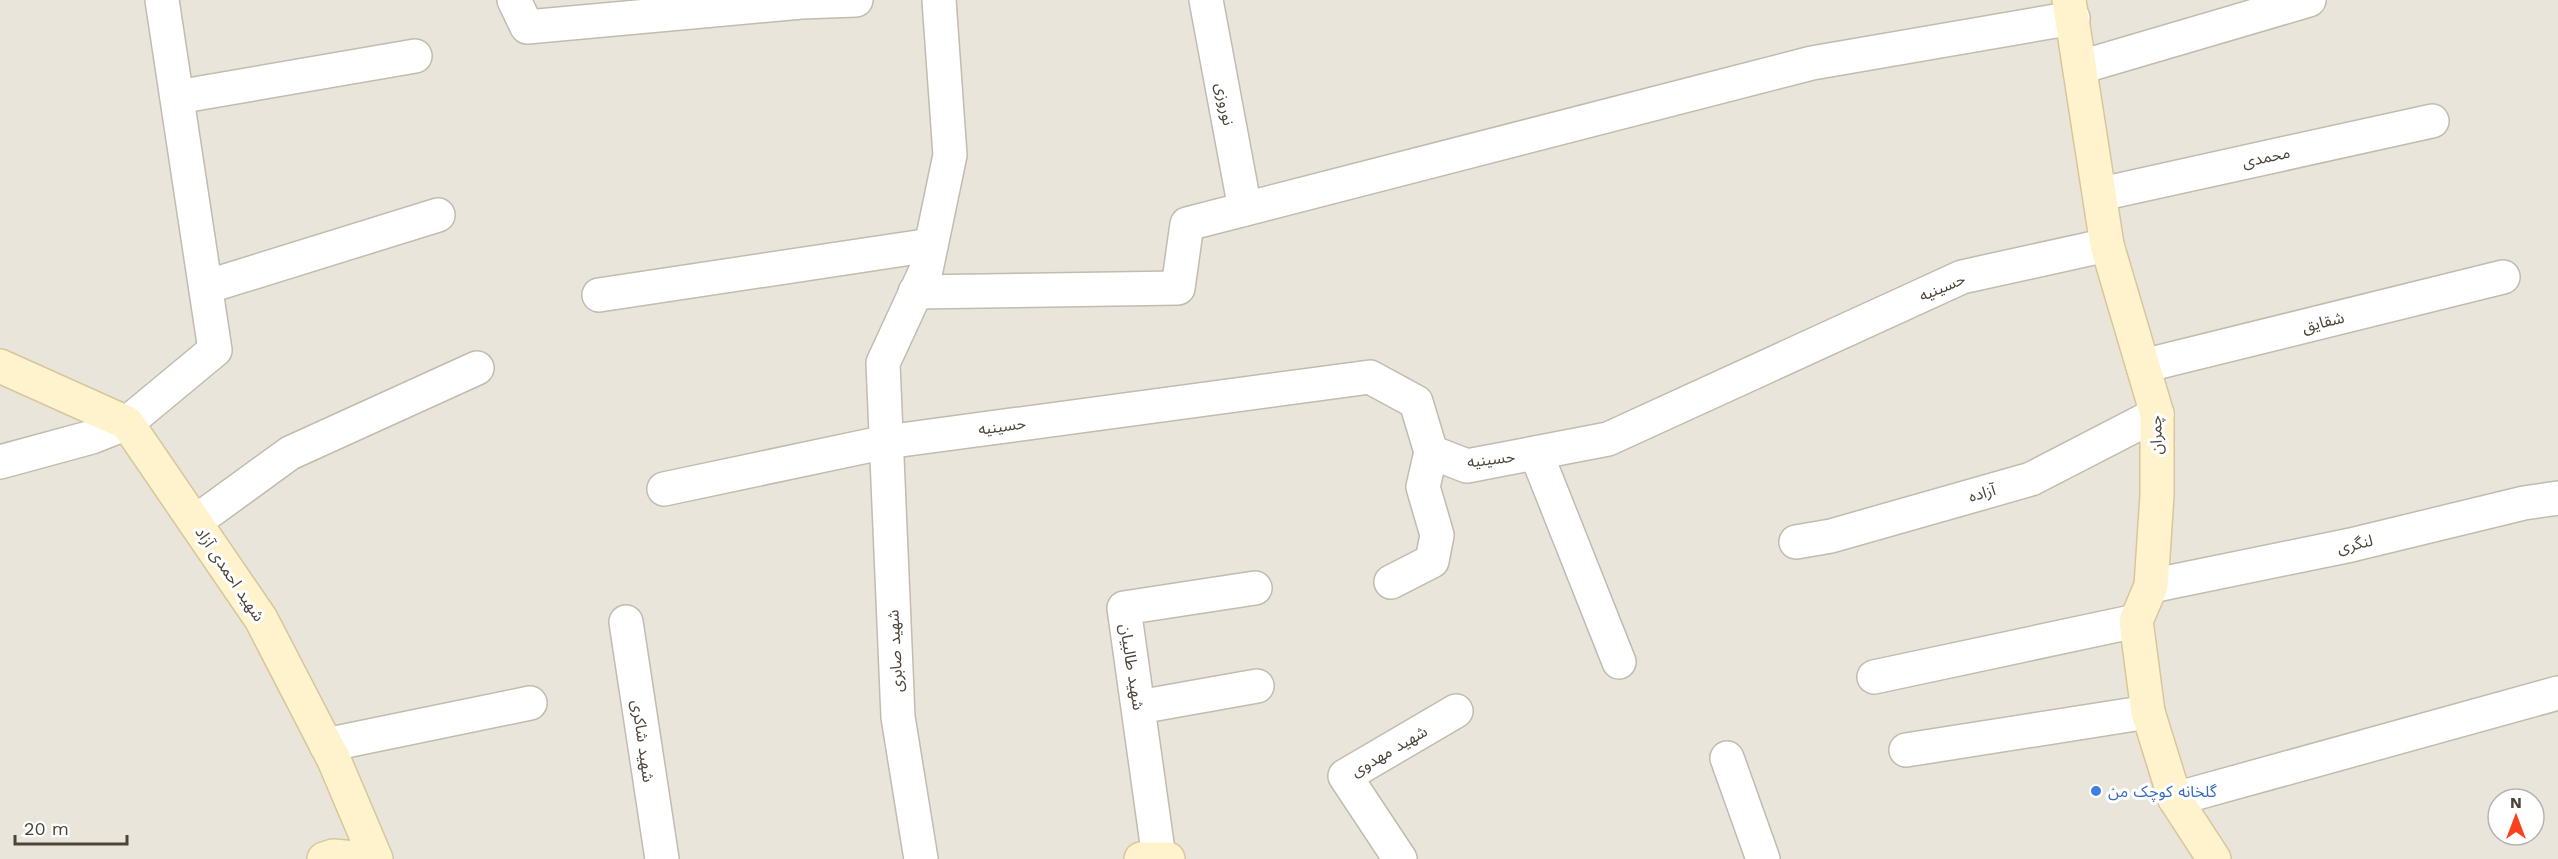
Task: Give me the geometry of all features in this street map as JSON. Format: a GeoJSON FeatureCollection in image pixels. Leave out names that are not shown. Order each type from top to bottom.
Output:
{"type":"FeatureCollection","features":[{"type":"Feature","properties":{"kind":"street"},"geometry":{"type":"LineString","coordinates":[[0,462],[92,437],[127,423],[215,350],[162,0]]}},
{"type":"Feature","properties":{"kind":"street"},"geometry":{"type":"LineString","coordinates":[[514,0],[527,27],[801,2],[856,0]]}},
{"type":"Feature","properties":{"kind":"street","name":"شهید صابری"},"geometry":{"type":"LineString","coordinates":[[921,859],[898,717],[883,363],[926,270],[950,155],[939,0]]}},
{"type":"Feature","properties":{"kind":"street","name":"نوروزی"},"geometry":{"type":"LineString","coordinates":[[1206,0],[1245,209]]}},
{"type":"Feature","properties":{"kind":"street"},"geometry":{"type":"LineString","coordinates":[[2081,67],[2309,0]]}},
{"type":"Feature","properties":{"kind":"street"},"geometry":{"type":"LineString","coordinates":[[915,292],[1178,288],[1187,224],[1812,63],[2071,9]]}},
{"type":"Feature","properties":{"kind":"street","name":"چمران"},"geometry":{"type":"LineString","coordinates":[[2071,9],[2107,245],[2157,414],[2157,495],[2151,586],[2136,621]]}},
{"type":"Feature","properties":{"kind":"street"},"geometry":{"type":"LineString","coordinates":[[177,97],[415,56]]}},
{"type":"Feature","properties":{"kind":"street","name":"محمدی"},"geometry":{"type":"LineString","coordinates":[[2101,194],[2432,121]]}},
{"type":"Feature","properties":{"kind":"street"},"geometry":{"type":"LineString","coordinates":[[206,287],[438,215]]}},
{"type":"Feature","properties":{"kind":"street"},"geometry":{"type":"LineString","coordinates":[[599,295],[931,245]]}},
{"type":"Feature","properties":{"kind":"street","name":"حسینیه"},"geometry":{"type":"LineString","coordinates":[[664,489],[886,442],[1370,377],[1416,402],[1431,452],[1467,466],[1608,439],[1962,277],[2107,245]]}},
{"type":"Feature","properties":{"kind":"street","name":"شقایق"},"geometry":{"type":"LineString","coordinates":[[2142,366],[2503,277]]}},
{"type":"Feature","properties":{"kind":"street"},"geometry":{"type":"LineString","coordinates":[[0,366],[127,423]]}},
{"type":"Feature","properties":{"kind":"street"},"geometry":{"type":"LineString","coordinates":[[195,522],[290,453],[477,368]]}},
{"type":"Feature","properties":{"kind":"street","name":"آزاده"},"geometry":{"type":"LineString","coordinates":[[1796,542],[1831,536],[2031,479],[2157,414]]}},
{"type":"Feature","properties":{"kind":"street","name":"شهید احمدی آزاد"},"geometry":{"type":"LineString","coordinates":[[127,423],[261,619],[326,745],[376,859]]}},
{"type":"Feature","properties":{"kind":"street"},"geometry":{"type":"LineString","coordinates":[[1392,582],[1432,561],[1437,535],[1423,487],[1431,452]]}},
{"type":"Feature","properties":{"kind":"street"},"geometry":{"type":"LineString","coordinates":[[1536,453],[1619,662]]}},
{"type":"Feature","properties":{"kind":"street","name":"لنگری"},"geometry":{"type":"LineString","coordinates":[[2151,586],[2277,561],[2524,503],[2558,498]]}},
{"type":"Feature","properties":{"kind":"street","name":"شهید طالبیان"},"geometry":{"type":"LineString","coordinates":[[1156,859],[1139,706],[1124,608],[1255,588]]}},
{"type":"Feature","properties":{"kind":"street"},"geometry":{"type":"LineString","coordinates":[[1874,677],[2136,621],[2148,711],[2175,799],[2214,859]]}},
{"type":"Feature","properties":{"kind":"street","name":"شهید شاکری"},"geometry":{"type":"LineString","coordinates":[[626,622],[662,859]]}},
{"type":"Feature","properties":{"kind":"street"},"geometry":{"type":"LineString","coordinates":[[1139,706],[1257,686]]}},
{"type":"Feature","properties":{"kind":"street"},"geometry":{"type":"LineString","coordinates":[[2175,799],[2558,693]]}},
{"type":"Feature","properties":{"kind":"street"},"geometry":{"type":"LineString","coordinates":[[326,745],[530,703]]}},
{"type":"Feature","properties":{"kind":"street","name":"شهید مهدوی"},"geometry":{"type":"LineString","coordinates":[[1400,859],[1345,776],[1456,711]]}},
{"type":"Feature","properties":{"kind":"street"},"geometry":{"type":"LineString","coordinates":[[1906,750],[2148,711]]}},
{"type":"Feature","properties":{"kind":"street"},"geometry":{"type":"LineString","coordinates":[[1727,758],[1763,859]]}},
{"type":"Feature","properties":{"kind":"street"},"geometry":{"type":"LineString","coordinates":[[324,859],[333,856],[367,859]]}},
{"type":"Feature","properties":{"kind":"shaded area"},"geometry":{"type":"Polygon","coordinates":[[[0,0],[2558,0],[2558,859],[0,859],[0,0]]]}},
{"type":"Feature","properties":{"kind":"place","name":"گلخانه کوچک من"},"geometry":{"type":"Point","coordinates":[2096,791]}}]}
